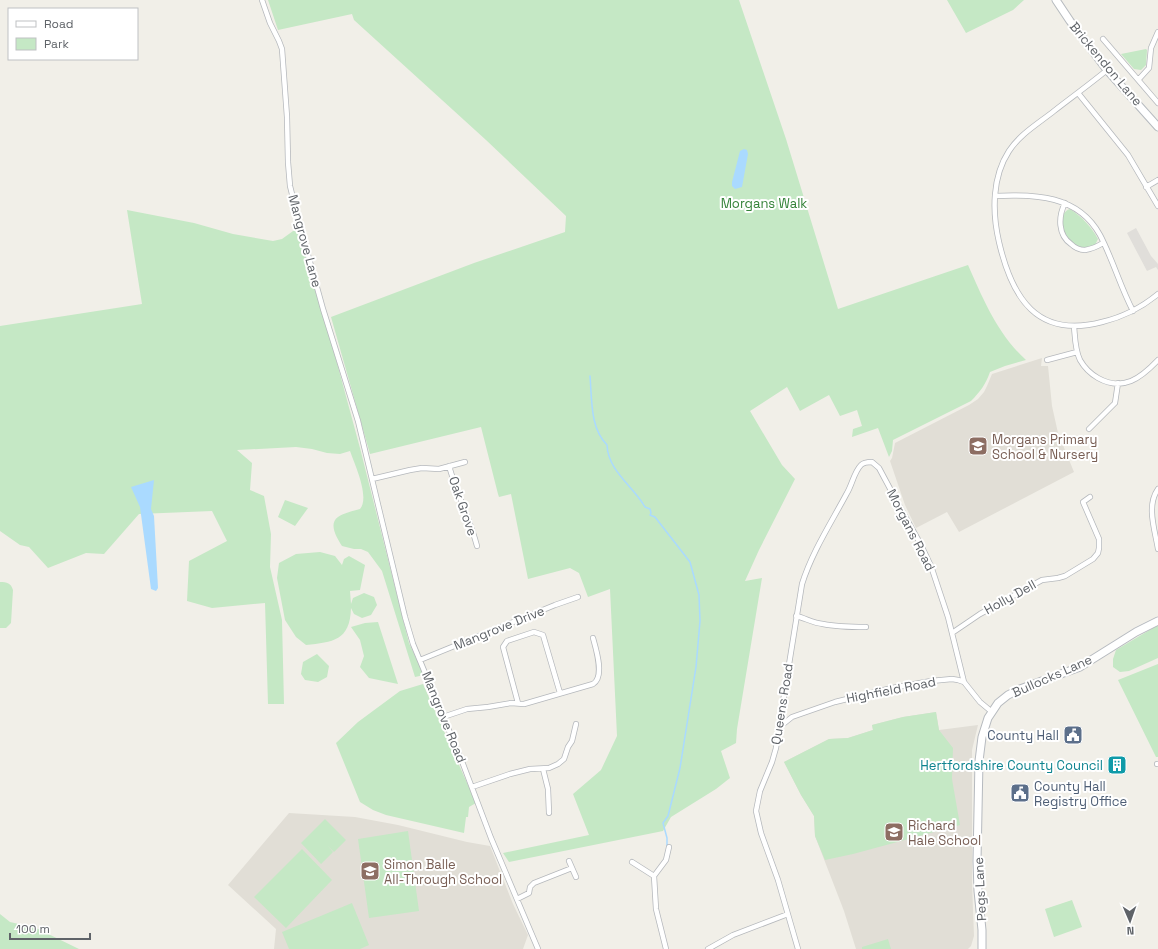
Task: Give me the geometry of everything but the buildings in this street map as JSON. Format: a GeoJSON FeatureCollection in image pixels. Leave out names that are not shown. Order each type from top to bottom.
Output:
{"type":"FeatureCollection","features":[{"type":"Feature","properties":{"kind":"main road","name":"Brickendon Lane"},"geometry":{"type":"LineString","coordinates":[[1056,0],[1073,26],[1107,70],[1158,127]]}},
{"type":"Feature","properties":{"kind":"main road","name":"Bullocks Lane"},"geometry":{"type":"LineString","coordinates":[[992,712],[998,703],[1020,688],[1080,667],[1136,632],[1158,621]]}},
{"type":"Feature","properties":{"kind":"main road","name":"Pegs Lane"},"geometry":{"type":"LineString","coordinates":[[982,949],[978,884],[979,761],[984,729],[992,712]]}},
{"type":"Feature","properties":{"kind":"street","name":"Mangrove Lane"},"geometry":{"type":"LineString","coordinates":[[262,0],[282,50],[288,117],[288,162],[290,186],[323,309],[358,421],[372,479]]}},
{"type":"Feature","properties":{"kind":"street"},"geometry":{"type":"LineString","coordinates":[[1138,79],[1149,68],[1151,48],[1158,32]]}},
{"type":"Feature","properties":{"kind":"street","name":"Brickendon Lane"},"geometry":{"type":"LineString","coordinates":[[1103,39],[1158,103]]}},
{"type":"Feature","properties":{"kind":"street"},"geometry":{"type":"LineString","coordinates":[[1107,70],[1022,136],[1009,150],[999,173],[995,196],[996,225],[1001,250],[1008,273],[1018,294],[1030,310],[1054,323],[1074,326],[1100,322],[1133,311],[1158,294]]}},
{"type":"Feature","properties":{"kind":"street"},"geometry":{"type":"LineString","coordinates":[[1078,92],[1128,155],[1158,206]]}},
{"type":"Feature","properties":{"kind":"street"},"geometry":{"type":"LineString","coordinates":[[1146,187],[1158,180]]}},
{"type":"Feature","properties":{"kind":"street"},"geometry":{"type":"LineString","coordinates":[[995,196],[1022,195],[1041,196],[1055,199],[1065,203],[1085,216],[1093,225],[1104,243],[1123,292],[1133,311]]}},
{"type":"Feature","properties":{"kind":"street"},"geometry":{"type":"LineString","coordinates":[[1065,203],[1061,213],[1062,235],[1065,239],[1075,248],[1084,250],[1104,243]]}},
{"type":"Feature","properties":{"kind":"street"},"geometry":{"type":"LineString","coordinates":[[1074,326],[1077,352],[1084,366],[1095,376],[1105,381],[1118,383],[1130,382],[1148,370],[1158,360]]}},
{"type":"Feature","properties":{"kind":"street"},"geometry":{"type":"LineString","coordinates":[[1047,360],[1077,352]]}},
{"type":"Feature","properties":{"kind":"street"},"geometry":{"type":"LineString","coordinates":[[1089,429],[1115,403],[1118,383]]}},
{"type":"Feature","properties":{"kind":"street","name":"Oak Grove"},"geometry":{"type":"LineString","coordinates":[[372,479],[410,470],[422,468],[434,469],[465,462]]}},
{"type":"Feature","properties":{"kind":"street","name":"Morgans Road"},"geometry":{"type":"LineString","coordinates":[[862,464],[872,462],[879,468],[920,543],[936,579],[948,617],[964,682]]}},
{"type":"Feature","properties":{"kind":"street","name":"Queens Road"},"geometry":{"type":"LineString","coordinates":[[798,949],[778,880],[761,833],[756,811],[757,800],[772,762],[778,735],[782,725],[781,714],[802,584],[808,566],[862,464]]}},
{"type":"Feature","properties":{"kind":"street","name":"Oak Grove"},"geometry":{"type":"LineString","coordinates":[[449,466],[458,494],[469,518],[477,546]]}},
{"type":"Feature","properties":{"kind":"street","name":"Mangrove Road"},"geometry":{"type":"LineString","coordinates":[[372,479],[399,596],[408,628],[491,838],[538,949]]}},
{"type":"Feature","properties":{"kind":"street"},"geometry":{"type":"LineString","coordinates":[[1158,489],[1153,498],[1151,508],[1158,549]]}},
{"type":"Feature","properties":{"kind":"street","name":"Holly Dell"},"geometry":{"type":"LineString","coordinates":[[952,633],[980,614],[1042,580],[1065,576],[1093,559],[1098,553],[1100,543],[1098,533],[1084,504],[1085,500],[1090,497]]}},
{"type":"Feature","properties":{"kind":"street","name":"Mangrove Drive"},"geometry":{"type":"LineString","coordinates":[[420,660],[578,597]]}},
{"type":"Feature","properties":{"kind":"street"},"geometry":{"type":"LineString","coordinates":[[796,616],[828,625],[866,627]]}},
{"type":"Feature","properties":{"kind":"street"},"geometry":{"type":"LineString","coordinates":[[518,703],[503,646],[507,641],[534,632],[543,635],[560,693]]}},
{"type":"Feature","properties":{"kind":"street"},"geometry":{"type":"LineString","coordinates":[[443,717],[467,709],[511,703],[524,704],[593,684],[598,680],[598,663],[594,638]]}},
{"type":"Feature","properties":{"kind":"street","name":"Highfield Road"},"geometry":{"type":"LineString","coordinates":[[782,725],[792,717],[807,711],[869,693],[931,681],[952,679],[964,682]]}},
{"type":"Feature","properties":{"kind":"street"},"geometry":{"type":"LineString","coordinates":[[964,682],[980,702],[992,712]]}},
{"type":"Feature","properties":{"kind":"street"},"geometry":{"type":"LineString","coordinates":[[472,787],[510,774],[530,769],[543,769],[554,766],[564,759],[568,747],[572,741],[576,724]]}},
{"type":"Feature","properties":{"kind":"street"},"geometry":{"type":"LineString","coordinates":[[543,769],[548,789],[549,813]]}},
{"type":"Feature","properties":{"kind":"street"},"geometry":{"type":"LineString","coordinates":[[666,949],[656,909],[654,876],[666,860],[669,847]]}},
{"type":"Feature","properties":{"kind":"street"},"geometry":{"type":"LineString","coordinates":[[569,861],[576,876]]}},
{"type":"Feature","properties":{"kind":"street"},"geometry":{"type":"LineString","coordinates":[[632,862],[654,876]]}},
{"type":"Feature","properties":{"kind":"street"},"geometry":{"type":"LineString","coordinates":[[517,899],[529,893],[530,887],[534,883],[572,868]]}},
{"type":"Feature","properties":{"kind":"street"},"geometry":{"type":"LineString","coordinates":[[708,949],[733,935],[788,914]]}},
{"type":"Feature","properties":{"kind":"shaded area"},"geometry":{"type":"Polygon","coordinates":[[[1136,228],[1151,256],[1158,264],[1158,270],[1156,267],[1147,271],[1127,233],[1136,228]]]}},
{"type":"Feature","properties":{"kind":"shaded area","name":"Morgans Primary School & Nursery"},"geometry":{"type":"Polygon","coordinates":[[[1042,358],[1041,366],[1048,366],[1052,406],[1058,433],[1074,472],[959,532],[947,512],[916,528],[905,505],[890,461],[895,443],[978,399],[984,392],[992,374],[1042,358]]]}},
{"type":"Feature","properties":{"kind":"shaded area","name":"Richard Hale School"},"geometry":{"type":"Polygon","coordinates":[[[936,712],[939,730],[978,725],[972,750],[972,883],[974,936],[971,946],[968,949],[856,949],[844,911],[815,836],[814,816],[784,762],[829,739],[848,738],[873,730],[872,725],[903,717],[936,712]]]}},
{"type":"Feature","properties":{"kind":"shaded area","name":"Simon Balle All-Through School"},"geometry":{"type":"Polygon","coordinates":[[[289,813],[355,817],[398,825],[467,842],[490,846],[513,904],[528,935],[523,949],[274,949],[276,929],[228,885],[289,813]]]}},
{"type":"Feature","properties":{"kind":"green space","name":"Morgans Walk"},"geometry":{"type":"Polygon","coordinates":[[[268,0],[739,0],[786,139],[838,309],[968,265],[999,328],[1026,360],[990,372],[982,388],[971,401],[893,440],[892,451],[889,457],[878,428],[852,437],[853,429],[862,426],[857,410],[840,416],[829,395],[800,411],[787,387],[750,411],[782,465],[795,479],[745,581],[762,578],[736,743],[721,751],[730,778],[716,789],[671,817],[663,831],[509,862],[503,853],[589,835],[573,794],[601,770],[617,736],[610,589],[588,597],[579,573],[570,568],[528,579],[511,494],[499,497],[481,427],[370,454],[331,317],[474,263],[565,232],[566,216],[486,140],[354,20],[352,14],[278,30],[268,0]]]}},
{"type":"Feature","properties":{"kind":"green space"},"geometry":{"type":"Polygon","coordinates":[[[947,0],[1024,0],[1013,10],[966,33],[947,0]]]}},
{"type":"Feature","properties":{"kind":"green space"},"geometry":{"type":"Polygon","coordinates":[[[1146,49],[1146,65],[1141,70],[1134,69],[1121,54],[1146,49]]]}},
{"type":"Feature","properties":{"kind":"green space"},"geometry":{"type":"Polygon","coordinates":[[[1070,209],[1092,230],[1098,239],[1095,245],[1086,248],[1080,247],[1072,243],[1065,236],[1062,219],[1064,213],[1070,209]]]}},
{"type":"Feature","properties":{"kind":"green space"},"geometry":{"type":"Polygon","coordinates":[[[127,210],[194,223],[233,234],[273,241],[282,239],[300,226],[360,448],[409,643],[424,675],[415,677],[382,571],[368,552],[361,549],[342,546],[334,531],[334,523],[338,517],[360,509],[363,504],[363,489],[350,451],[340,454],[296,447],[237,450],[252,463],[250,490],[264,496],[271,534],[270,567],[282,620],[284,704],[268,704],[265,603],[212,608],[187,601],[189,561],[227,541],[212,511],[139,514],[104,554],[86,553],[48,568],[29,547],[20,545],[0,531],[0,326],[142,304],[127,210]]]}},
{"type":"Feature","properties":{"kind":"green space"},"geometry":{"type":"Polygon","coordinates":[[[285,500],[308,508],[295,526],[278,517],[285,500]]]}},
{"type":"Feature","properties":{"kind":"green space"},"geometry":{"type":"Polygon","coordinates":[[[320,552],[335,556],[342,565],[344,559],[349,556],[365,565],[360,590],[350,591],[351,604],[353,598],[364,593],[374,597],[377,605],[371,615],[362,618],[354,614],[351,608],[350,619],[347,627],[338,638],[324,643],[306,645],[296,637],[285,620],[277,578],[279,563],[296,554],[320,552]]]}},
{"type":"Feature","properties":{"kind":"green space"},"geometry":{"type":"Polygon","coordinates":[[[0,582],[8,583],[13,590],[11,623],[6,628],[0,628],[0,582]]]}},
{"type":"Feature","properties":{"kind":"green space"},"geometry":{"type":"Polygon","coordinates":[[[378,622],[398,684],[369,678],[360,667],[364,656],[360,640],[351,627],[365,623],[378,622]]]}},
{"type":"Feature","properties":{"kind":"green space"},"geometry":{"type":"Polygon","coordinates":[[[1158,625],[1158,658],[1129,671],[1120,672],[1113,667],[1113,659],[1116,650],[1158,625]]]}},
{"type":"Feature","properties":{"kind":"green space"},"geometry":{"type":"Polygon","coordinates":[[[317,654],[329,666],[327,677],[318,682],[305,680],[301,674],[303,662],[317,654]]]}},
{"type":"Feature","properties":{"kind":"green space"},"geometry":{"type":"Polygon","coordinates":[[[1158,664],[1158,757],[1156,757],[1118,680],[1158,664]]]}},
{"type":"Feature","properties":{"kind":"green space"},"geometry":{"type":"Polygon","coordinates":[[[423,684],[476,803],[469,807],[464,833],[386,815],[373,810],[360,802],[336,743],[358,722],[400,691],[423,684]]]}},
{"type":"Feature","properties":{"kind":"green space"},"geometry":{"type":"Polygon","coordinates":[[[936,712],[939,730],[953,748],[952,779],[960,825],[853,854],[825,860],[815,836],[814,816],[784,762],[829,739],[848,738],[873,730],[872,725],[903,717],[936,712]]]}},
{"type":"Feature","properties":{"kind":"green space"},"geometry":{"type":"Polygon","coordinates":[[[325,819],[346,840],[334,852],[328,846],[333,852],[321,864],[301,843],[325,819]]]}},
{"type":"Feature","properties":{"kind":"green space"},"geometry":{"type":"Polygon","coordinates":[[[408,831],[419,911],[369,918],[358,839],[408,831]]]}},
{"type":"Feature","properties":{"kind":"green space"},"geometry":{"type":"Polygon","coordinates":[[[302,849],[332,880],[286,928],[254,897],[302,849]]]}},
{"type":"Feature","properties":{"kind":"green space"},"geometry":{"type":"Polygon","coordinates":[[[1072,900],[1082,927],[1054,937],[1045,909],[1072,900]]]}},
{"type":"Feature","properties":{"kind":"green space"},"geometry":{"type":"Polygon","coordinates":[[[352,903],[369,945],[360,949],[289,949],[282,932],[352,903]]]}},
{"type":"Feature","properties":{"kind":"green space"},"geometry":{"type":"Polygon","coordinates":[[[0,914],[10,922],[36,928],[79,949],[0,949],[0,914]]]}},
{"type":"Feature","properties":{"kind":"green space"},"geometry":{"type":"Polygon","coordinates":[[[888,939],[891,949],[862,949],[862,947],[888,939]]]}},
{"type":"Feature","properties":{"kind":"water"},"geometry":{"type":"Polygon","coordinates":[[[744,149],[747,150],[748,154],[742,187],[735,189],[732,186],[732,182],[740,151],[744,149]]]}},
{"type":"Feature","properties":{"kind":"water"},"geometry":{"type":"Polygon","coordinates":[[[154,480],[151,509],[154,516],[158,588],[156,591],[151,589],[140,507],[131,487],[154,480]]]}},
{"type":"Feature","properties":{"kind":"waterway"},"geometry":{"type":"LineString","coordinates":[[590,376],[593,413],[597,430],[607,445],[608,454],[612,463],[616,471],[645,507],[650,509],[650,515],[655,517],[690,562],[699,595],[700,621],[696,667],[680,768],[668,816],[663,823],[667,838],[667,846]]}},
{"type":"Feature","properties":{"kind":"place","name":"Morgans Primary School & Nursery"},"geometry":{"type":"Point","coordinates":[978,446]}},
{"type":"Feature","properties":{"kind":"place","name":"County Hall"},"geometry":{"type":"Point","coordinates":[1073,735]}},
{"type":"Feature","properties":{"kind":"place","name":"Hertfordshire County Council"},"geometry":{"type":"Point","coordinates":[1117,765]}},
{"type":"Feature","properties":{"kind":"place","name":"County Hall Registry Office"},"geometry":{"type":"Point","coordinates":[1020,793]}},
{"type":"Feature","properties":{"kind":"place","name":"Richard Hale School"},"geometry":{"type":"Point","coordinates":[894,832]}},
{"type":"Feature","properties":{"kind":"place","name":"Simon Balle All-Through School"},"geometry":{"type":"Point","coordinates":[370,871]}}]}
